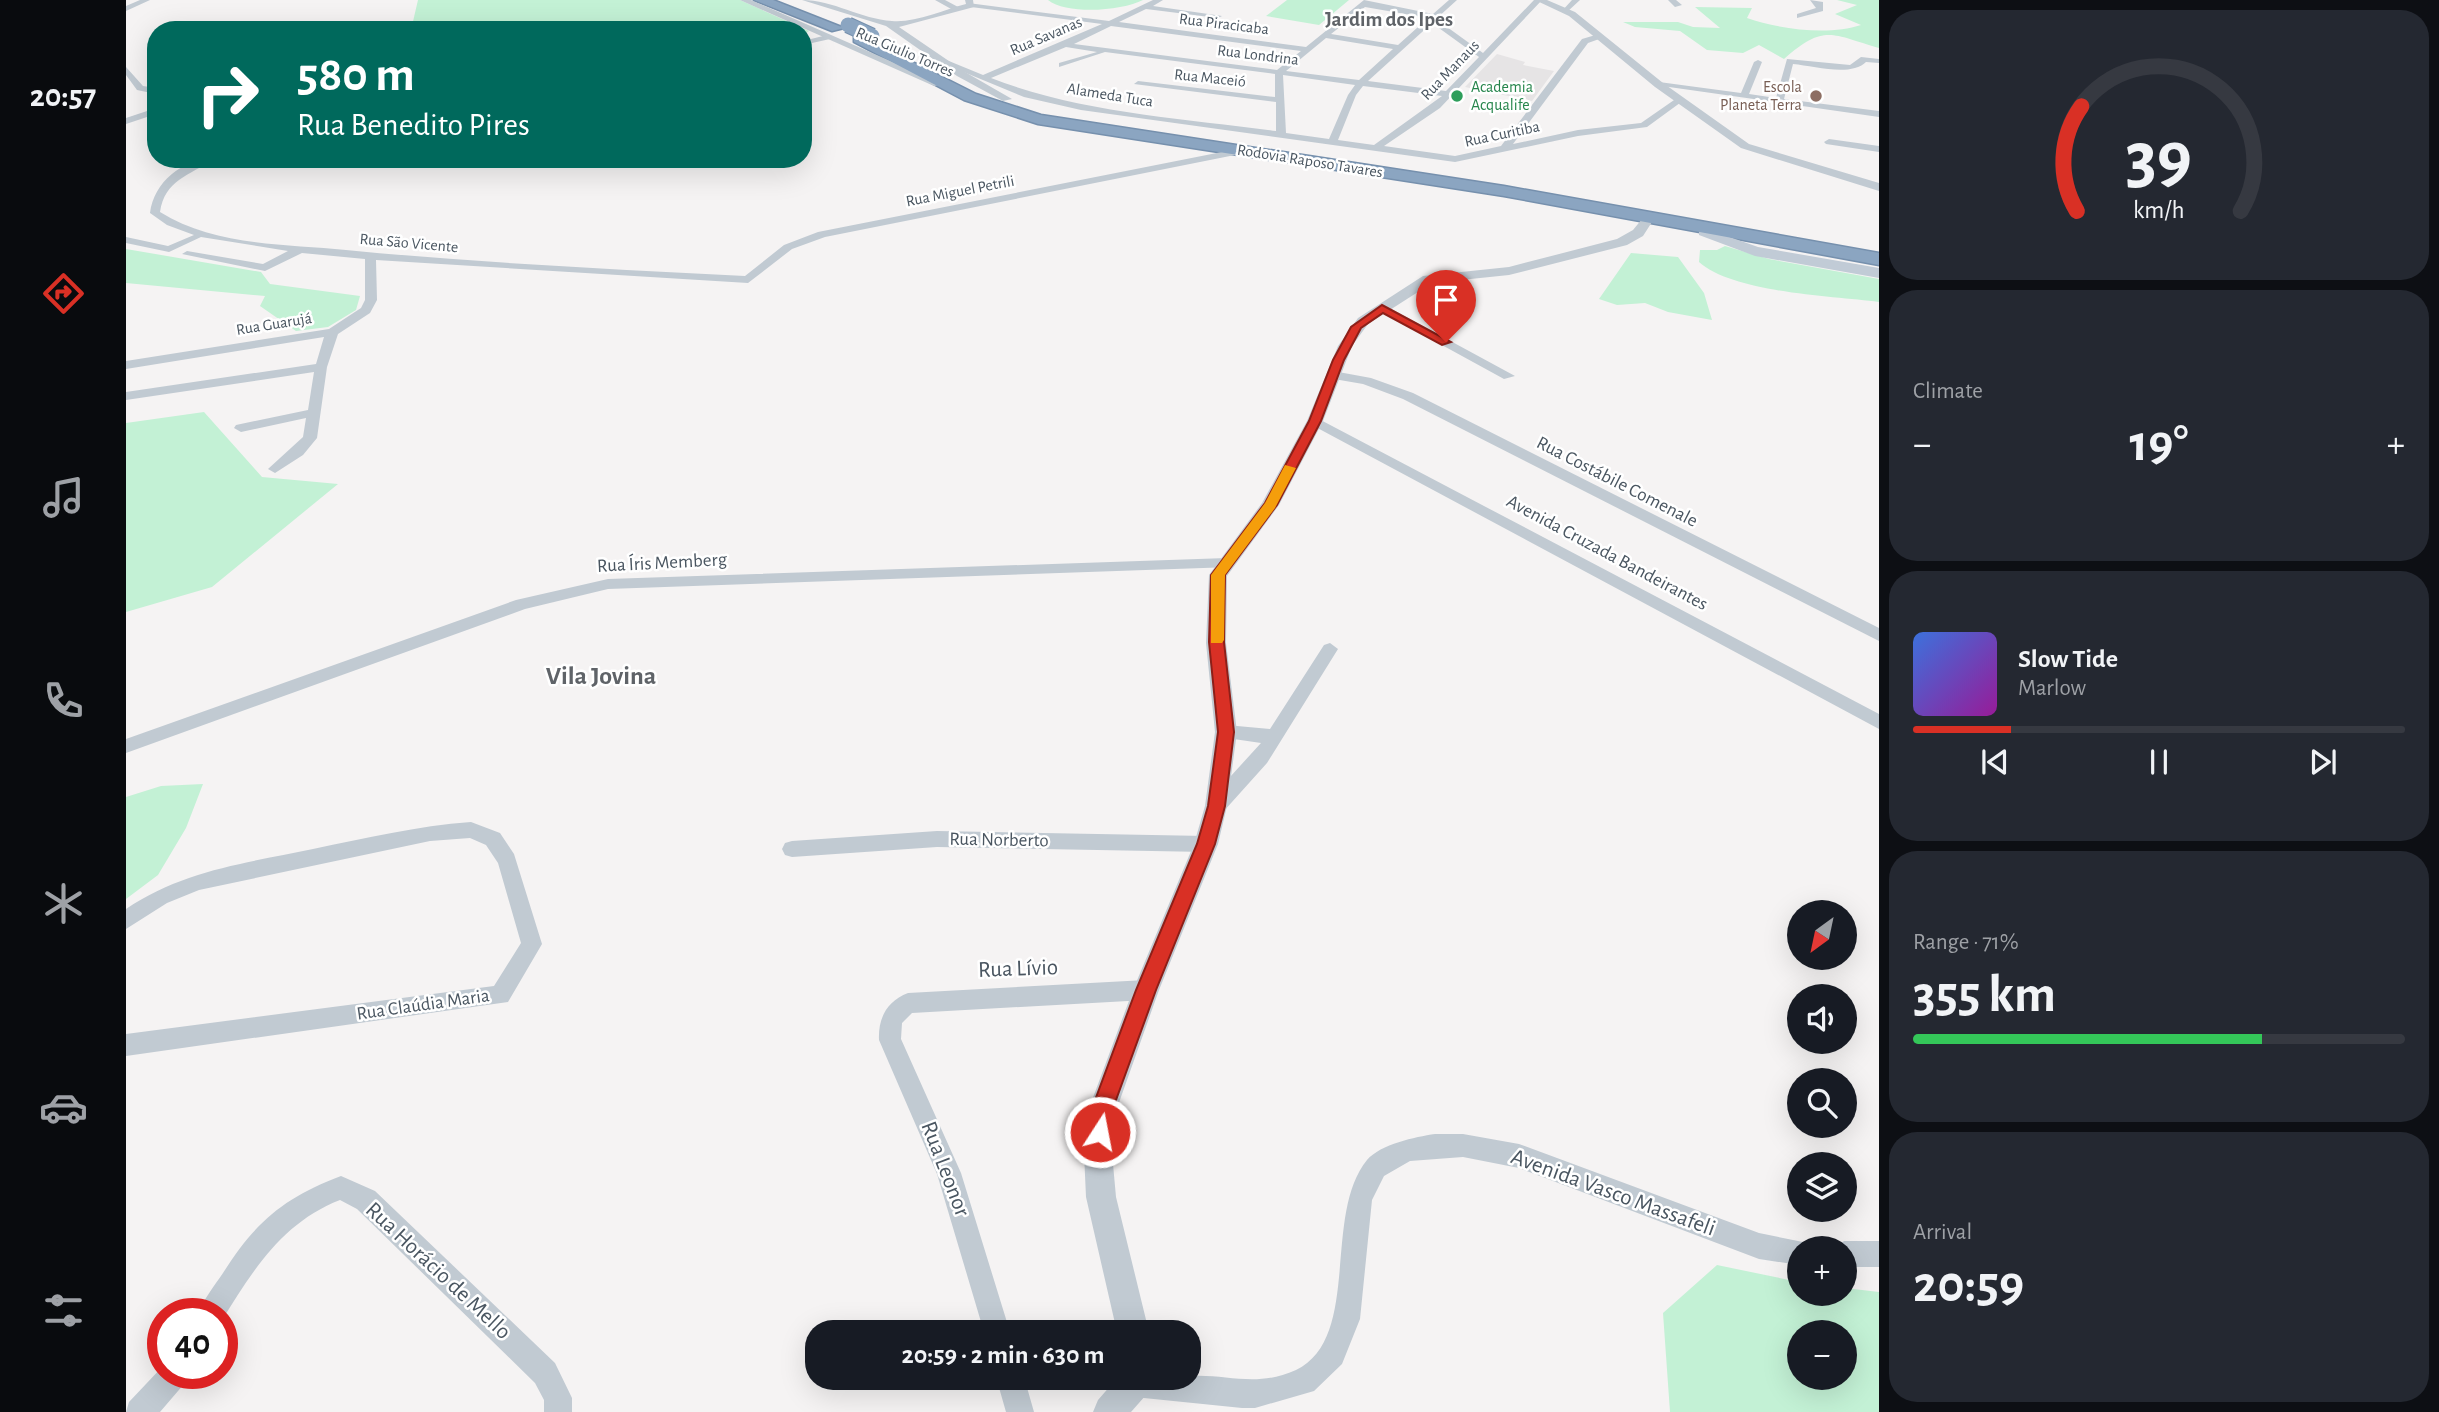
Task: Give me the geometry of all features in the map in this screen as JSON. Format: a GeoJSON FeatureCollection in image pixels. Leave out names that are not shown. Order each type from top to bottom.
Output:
{"type":"FeatureCollection","features":[{"type":"Feature","properties":{"kind":"highway","name":"Rodovia Raposo Tavares"},"geometry":{"type":"LineString","coordinates":[[761,0],[809,21]]}},
{"type":"Feature","properties":{"kind":"highway","name":"Rodovia Raposo Tavares"},"geometry":{"type":"LineString","coordinates":[[779,0],[838,34],[1006,99],[1079,118],[1368,155],[1655,216],[1879,249]]}},
{"type":"Feature","properties":{"kind":"highway","name":"Rodovia Raposo Tavares"},"geometry":{"type":"LineString","coordinates":[[812,23],[970,97],[1038,119],[1504,191],[1879,259]]}},
{"type":"Feature","properties":{"kind":"highway"},"geometry":{"type":"LineString","coordinates":[[1281,136],[1286,142],[1368,155]]}},
{"type":"Feature","properties":{"kind":"highway"},"geometry":{"type":"LineString","coordinates":[[1655,216],[1726,215],[1879,242]]}},
{"type":"Feature","properties":{"kind":"main road"},"geometry":{"type":"LineString","coordinates":[[1504,191],[1655,216],[1755,251],[1879,273]]}},
{"type":"Feature","properties":{"kind":"main road"},"geometry":{"type":"LineString","coordinates":[[1704,232],[1839,252]]}},
{"type":"Feature","properties":{"kind":"street"},"geometry":{"type":"LineString","coordinates":[[126,9],[146,0]]}},
{"type":"Feature","properties":{"kind":"street"},"geometry":{"type":"LineString","coordinates":[[744,0],[802,21]]}},
{"type":"Feature","properties":{"kind":"street","name":"Alameda Tuca"},"geometry":{"type":"LineString","coordinates":[[806,0],[838,34],[898,28],[941,61],[1006,99]]}},
{"type":"Feature","properties":{"kind":"street"},"geometry":{"type":"LineString","coordinates":[[939,0],[957,8]]}},
{"type":"Feature","properties":{"kind":"street","name":"Rua Savanas"},"geometry":{"type":"LineString","coordinates":[[982,78],[1065,45],[1159,0]]}},
{"type":"Feature","properties":{"kind":"street"},"geometry":{"type":"LineString","coordinates":[[1332,143],[1352,95],[1361,83],[1453,0]]}},
{"type":"Feature","properties":{"kind":"street"},"geometry":{"type":"LineString","coordinates":[[1538,0],[1564,10],[1659,85],[1754,150],[1879,187]]}},
{"type":"Feature","properties":{"kind":"street","name":"Rua Manaus"},"geometry":{"type":"LineString","coordinates":[[1368,155],[1437,106],[1538,0]]}},
{"type":"Feature","properties":{"kind":"street"},"geometry":{"type":"LineString","coordinates":[[1564,10],[1576,0]]}},
{"type":"Feature","properties":{"kind":"street"},"geometry":{"type":"LineString","coordinates":[[1800,16],[1820,9],[1820,4],[1814,0]]}},
{"type":"Feature","properties":{"kind":"street"},"geometry":{"type":"LineString","coordinates":[[812,25],[838,34],[841,41],[845,37],[871,31],[898,28],[970,2]]}},
{"type":"Feature","properties":{"kind":"street","name":"Rua Piracicaba"},"geometry":{"type":"LineString","coordinates":[[970,2],[1307,49]]}},
{"type":"Feature","properties":{"kind":"street"},"geometry":{"type":"LineString","coordinates":[[1281,136],[1279,72],[1366,2],[1434,18],[1483,56]]}},
{"type":"Feature","properties":{"kind":"street"},"geometry":{"type":"LineString","coordinates":[[1145,7],[1218,16]]}},
{"type":"Feature","properties":{"kind":"street"},"geometry":{"type":"LineString","coordinates":[[1323,35],[1399,48]]}},
{"type":"Feature","properties":{"kind":"street"},"geometry":{"type":"LineString","coordinates":[[1504,149],[1585,41],[1599,36]]}},
{"type":"Feature","properties":{"kind":"street","name":"Rua Londrina"},"geometry":{"type":"LineString","coordinates":[[1065,45],[1448,94]]}},
{"type":"Feature","properties":{"kind":"street"},"geometry":{"type":"LineString","coordinates":[[1062,65],[1107,50]]}},
{"type":"Feature","properties":{"kind":"street"},"geometry":{"type":"LineString","coordinates":[[1779,101],[1790,61],[1850,67],[1857,66],[1864,59],[1879,61]]}},
{"type":"Feature","properties":{"kind":"street","name":"Alameda Tuca"},"geometry":{"type":"LineString","coordinates":[[941,61],[1027,95],[1081,107],[1281,136]]}},
{"type":"Feature","properties":{"kind":"street"},"geometry":{"type":"LineString","coordinates":[[1744,96],[1758,62]]}},
{"type":"Feature","properties":{"kind":"street"},"geometry":{"type":"LineString","coordinates":[[126,69],[140,88]]}},
{"type":"Feature","properties":{"kind":"street"},"geometry":{"type":"LineString","coordinates":[[962,69],[997,72]]}},
{"type":"Feature","properties":{"kind":"street","name":"Rua Maceió"},"geometry":{"type":"LineString","coordinates":[[1138,84],[1279,100]]}},
{"type":"Feature","properties":{"kind":"street"},"geometry":{"type":"LineString","coordinates":[[1659,85],[1879,114]]}},
{"type":"Feature","properties":{"kind":"street"},"geometry":{"type":"LineString","coordinates":[[126,94],[140,88],[147,89]]}},
{"type":"Feature","properties":{"kind":"street","name":"Rua Curitiba"},"geometry":{"type":"LineString","coordinates":[[1281,136],[1332,143],[1368,155],[1455,159],[1578,133],[1644,125],[1680,100]]}},
{"type":"Feature","properties":{"kind":"street"},"geometry":{"type":"LineString","coordinates":[[126,121],[147,114]]}},
{"type":"Feature","properties":{"kind":"street"},"geometry":{"type":"LineString","coordinates":[[1163,140],[1190,149],[1195,156],[1190,161]]}},
{"type":"Feature","properties":{"kind":"street"},"geometry":{"type":"LineString","coordinates":[[1829,142],[1879,149]]}},
{"type":"Feature","properties":{"kind":"street","name":"Rua Miguel Petrili"},"geometry":{"type":"LineString","coordinates":[[748,280],[788,247],[822,234],[1242,151]]}},
{"type":"Feature","properties":{"kind":"street","name":"Rua São Vicente"},"geometry":{"type":"LineString","coordinates":[[191,168],[173,178],[159,191],[155,200],[155,213],[167,223],[253,244],[370,256],[748,280]]}},
{"type":"Feature","properties":{"kind":"street"},"geometry":{"type":"LineString","coordinates":[[1130,1320],[1101,1197],[1098,1153],[1102,1111],[1146,990],[1206,844],[1216,806],[1226,732],[1216,603],[1218,575],[1270,505],[1315,421],[1333,375],[1357,327],[1428,279],[1509,271],[1622,242],[1638,233],[1655,216]]}},
{"type":"Feature","properties":{"kind":"street"},"geometry":{"type":"LineString","coordinates":[[126,240],[169,249],[185,245],[205,233]]}},
{"type":"Feature","properties":{"kind":"street"},"geometry":{"type":"LineString","coordinates":[[187,254],[265,268],[301,249]]}},
{"type":"Feature","properties":{"kind":"street","name":"Rua Guarujá"},"geometry":{"type":"LineString","coordinates":[[126,365],[332,332],[366,310],[371,300],[370,256]]}},
{"type":"Feature","properties":{"kind":"street"},"geometry":{"type":"LineString","coordinates":[[1382,308],[1509,376]]}},
{"type":"Feature","properties":{"kind":"street"},"geometry":{"type":"LineString","coordinates":[[275,469],[305,445],[315,412],[321,367],[332,332]]}},
{"type":"Feature","properties":{"kind":"street"},"geometry":{"type":"LineString","coordinates":[[126,397],[321,367]]}},
{"type":"Feature","properties":{"kind":"street","name":"Rua Costábile Comenale"},"geometry":{"type":"LineString","coordinates":[[1333,375],[1366,381],[1408,396],[1879,635]]}},
{"type":"Feature","properties":{"kind":"street"},"geometry":{"type":"LineString","coordinates":[[240,429],[315,412]]}},
{"type":"Feature","properties":{"kind":"street","name":"Avenida Cruzada Bandeirantes"},"geometry":{"type":"LineString","coordinates":[[1315,421],[1879,722]]}},
{"type":"Feature","properties":{"kind":"street","name":"Rua Íris Memberg"},"geometry":{"type":"LineString","coordinates":[[126,746],[522,604],[608,584],[1227,563]]}},
{"type":"Feature","properties":{"kind":"street"},"geometry":{"type":"LineString","coordinates":[[1216,806],[1248,774],[1275,737],[1330,649]]}},
{"type":"Feature","properties":{"kind":"street"},"geometry":{"type":"LineString","coordinates":[[1226,732],[1275,737]]}},
{"type":"Feature","properties":{"kind":"street","name":"Rua Claúdia Maria"},"geometry":{"type":"LineString","coordinates":[[126,920],[160,897],[198,883],[430,833],[471,830],[493,839],[507,860],[532,944],[500,995],[126,1045]]}},
{"type":"Feature","properties":{"kind":"street","name":"Rua Norberto"},"geometry":{"type":"LineString","coordinates":[[792,849],[937,839],[1206,844]]}},
{"type":"Feature","properties":{"kind":"street","name":"Rua Lívio"},"geometry":{"type":"LineString","coordinates":[[895,1011],[908,1003],[960,998],[1146,990]]}},
{"type":"Feature","properties":{"kind":"street","name":"Rua Leonor"},"geometry":{"type":"LineString","coordinates":[[895,1011],[889,1023],[890,1040],[950,1173],[993,1320]]}},
{"type":"Feature","properties":{"kind":"street","name":"Avenida Vasco Massafeli"},"geometry":{"type":"LineString","coordinates":[[1201,1388],[1255,1394],[1302,1383],[1329,1363],[1346,1328],[1357,1209],[1367,1181],[1382,1160],[1407,1150],[1451,1146],[1518,1154],[1759,1246],[1787,1250]]}},
{"type":"Feature","properties":{"kind":"street","name":"Rua Horácio de Mello"},"geometry":{"type":"LineString","coordinates":[[221,1298],[250,1254],[285,1216],[312,1196],[341,1188],[366,1200],[545,1373],[558,1398],[558,1412]]}},
{"type":"Feature","properties":{"kind":"street"},"geometry":{"type":"LineString","coordinates":[[1857,1254],[1879,1254]]}},
{"type":"Feature","properties":{"kind":"street"},"geometry":{"type":"LineString","coordinates":[[139,1412],[161,1389]]}},
{"type":"Feature","properties":{"kind":"street"},"geometry":{"type":"LineString","coordinates":[[1014,1390],[1020,1412]]}},
{"type":"Feature","properties":{"kind":"street"},"geometry":{"type":"LineString","coordinates":[[1110,1412],[1127,1390]]}},
{"type":"Feature","properties":{"kind":"shaded area"},"geometry":{"type":"Polygon","coordinates":[[[1497,54],[1525,62],[1523,65],[1554,71],[1532,101],[1465,87],[1497,54]]]}},
{"type":"Feature","properties":{"kind":"green space"},"geometry":{"type":"Polygon","coordinates":[[[418,0],[740,0],[787,21],[413,21],[418,0]]]}},
{"type":"Feature","properties":{"kind":"green space"},"geometry":{"type":"Polygon","coordinates":[[[1048,0],[1143,0],[1122,7],[1095,10],[1068,8],[1048,0]]]}},
{"type":"Feature","properties":{"kind":"green space"},"geometry":{"type":"Polygon","coordinates":[[[1287,0],[1349,0],[1319,25],[1266,16],[1287,0]]]}},
{"type":"Feature","properties":{"kind":"green space"},"geometry":{"type":"Polygon","coordinates":[[[1837,0],[1879,0],[1879,48],[1839,36],[1820,36],[1784,59],[1759,45],[1743,53],[1707,50],[1680,31],[1635,27],[1623,22],[1678,22],[1693,27],[1720,28],[1695,7],[1752,8],[1747,18],[1804,30],[1834,30],[1861,25],[1835,14],[1857,5],[1837,0]]]}},
{"type":"Feature","properties":{"kind":"green space"},"geometry":{"type":"Polygon","coordinates":[[[1725,246],[1769,259],[1879,279],[1879,302],[1759,287],[1715,272],[1699,262],[1700,250],[1717,250],[1725,246]]]}},
{"type":"Feature","properties":{"kind":"green space"},"geometry":{"type":"Polygon","coordinates":[[[126,249],[261,272],[270,284],[360,296],[356,310],[328,327],[296,331],[260,306],[265,296],[126,283],[126,249]]]}},
{"type":"Feature","properties":{"kind":"green space"},"geometry":{"type":"Polygon","coordinates":[[[1631,253],[1678,257],[1704,293],[1712,320],[1668,312],[1645,303],[1617,305],[1599,299],[1631,253]]]}},
{"type":"Feature","properties":{"kind":"green space"},"geometry":{"type":"Polygon","coordinates":[[[204,412],[262,477],[338,484],[212,587],[126,612],[126,423],[204,412]]]}},
{"type":"Feature","properties":{"kind":"green space"},"geometry":{"type":"Polygon","coordinates":[[[203,784],[186,828],[158,875],[126,899],[126,797],[161,786],[203,784]]]}},
{"type":"Feature","properties":{"kind":"green space"},"geometry":{"type":"Polygon","coordinates":[[[1717,1265],[1787,1280],[1787,1306],[1857,1306],[1857,1289],[1879,1292],[1879,1412],[1670,1412],[1663,1313],[1717,1265]]]}},
{"type":"Feature","properties":{"kind":"slow traffic"},"geometry":{"type":"LineString","coordinates":[[1216,640],[1218,575],[1270,505],[1290,468]]}},
{"type":"Feature","properties":{"kind":"place","name":"Academia Acqualife"},"geometry":{"type":"Point","coordinates":[1457,96]}},
{"type":"Feature","properties":{"kind":"place","name":"Escola Planeta Terra"},"geometry":{"type":"Point","coordinates":[1816,96]}},
{"type":"Feature","properties":{"kind":"district","name":"Jardim dos Ipes"},"geometry":{"type":"Point","coordinates":[1389,19]}},
{"type":"Feature","properties":{"kind":"district","name":"Vila Jovina"},"geometry":{"type":"Point","coordinates":[601,676]}},
{"type":"Feature","properties":{"kind":"route"},"geometry":{"type":"LineString","coordinates":[[1100,1132],[1102,1111],[1146,990],[1206,844],[1216,806],[1226,732],[1216,642],[1218,575],[1270,505],[1315,421],[1338,360],[1357,327],[1382,308],[1446,342]]}}]}
